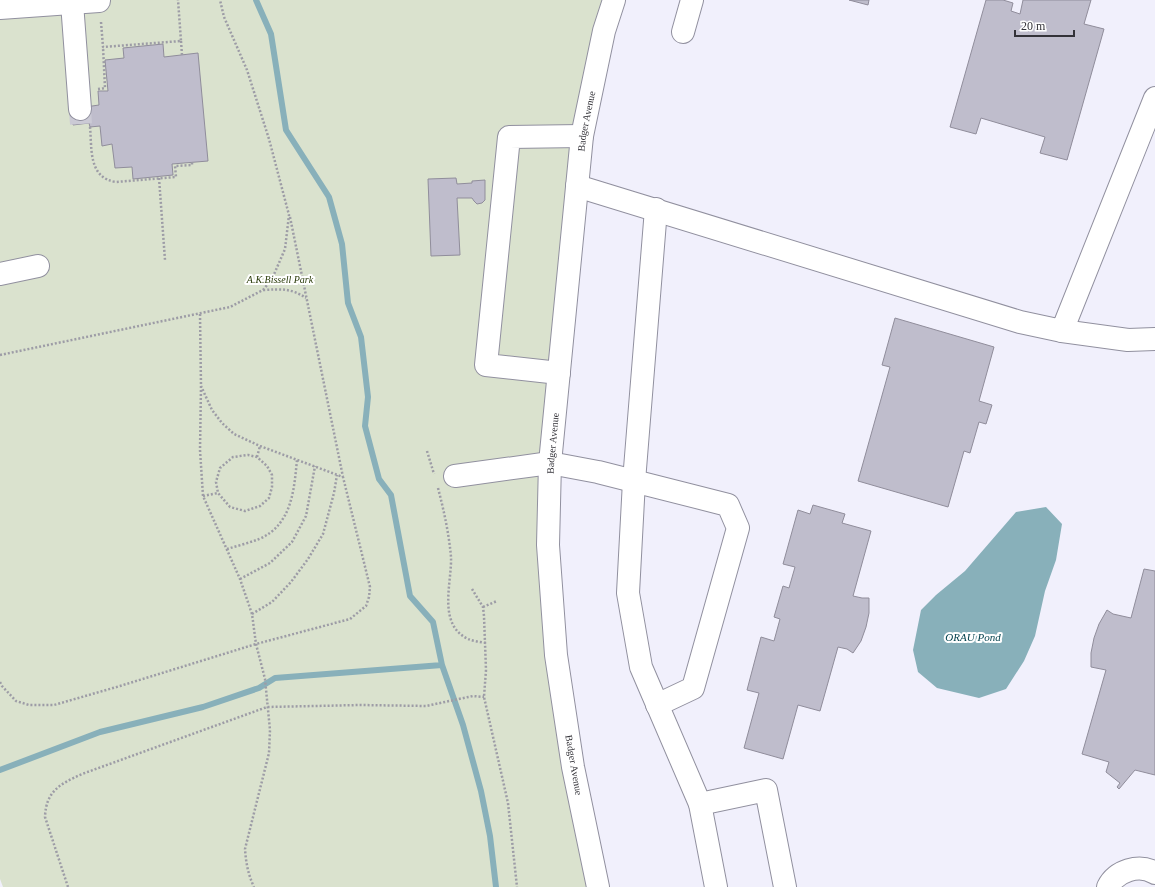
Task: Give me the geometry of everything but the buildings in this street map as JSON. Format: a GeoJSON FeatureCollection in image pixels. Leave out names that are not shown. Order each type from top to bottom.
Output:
{"type":"FeatureCollection","features":[{"type":"Feature","properties":{"kind":"street","name":"Badger Avenue"},"geometry":{"type":"LineString","coordinates":[[598,887],[573,767],[556,655],[548,545],[550,462],[582,136],[604,31],[614,0]]}},
{"type":"Feature","properties":{"kind":"street"},"geometry":{"type":"LineString","coordinates":[[684,32],[692,0]]}},
{"type":"Feature","properties":{"kind":"street"},"geometry":{"type":"LineString","coordinates":[[0,8],[99,1]]}},
{"type":"Feature","properties":{"kind":"street"},"geometry":{"type":"LineString","coordinates":[[72,3],[85,118]]}},
{"type":"Feature","properties":{"kind":"street"},"geometry":{"type":"LineString","coordinates":[[1062,331],[1155,98]]}},
{"type":"Feature","properties":{"kind":"street"},"geometry":{"type":"LineString","coordinates":[[559,372],[486,365],[509,137],[582,136]]}},
{"type":"Feature","properties":{"kind":"street"},"geometry":{"type":"LineString","coordinates":[[577,186],[1020,322],[1062,331],[1128,340],[1155,339]]}},
{"type":"Feature","properties":{"kind":"street"},"geometry":{"type":"LineString","coordinates":[[656,209],[634,482],[628,593],[641,667],[700,804],[716,887]]}},
{"type":"Feature","properties":{"kind":"street"},"geometry":{"type":"LineString","coordinates":[[0,274],[38,266]]}},
{"type":"Feature","properties":{"kind":"street"},"geometry":{"type":"LineString","coordinates":[[442,481],[550,462],[598,472],[728,505],[738,528],[693,688],[657,705]]}},
{"type":"Feature","properties":{"kind":"street"},"geometry":{"type":"LineString","coordinates":[[700,804],[766,790],[785,887]]}},
{"type":"Feature","properties":{"kind":"street"},"geometry":{"type":"LineString","coordinates":[[1108,887],[1110,882],[1119,874],[1130,870],[1141,868],[1155,873]]}},
{"type":"Feature","properties":{"kind":"path"},"geometry":{"type":"LineString","coordinates":[[178,0],[182,55]]}},
{"type":"Feature","properties":{"kind":"path"},"geometry":{"type":"LineString","coordinates":[[0,682],[16,701],[29,705],[54,705],[256,644],[350,619],[366,606],[369,597],[370,587],[343,478],[289,215],[269,139],[249,78],[224,17],[220,0]]}},
{"type":"Feature","properties":{"kind":"path"},"geometry":{"type":"LineString","coordinates":[[99,1],[103,47],[182,41]]}},
{"type":"Feature","properties":{"kind":"path"},"geometry":{"type":"LineString","coordinates":[[85,118],[93,163],[99,173],[108,181],[116,182],[176,177],[175,166],[192,165],[192,162]]}},
{"type":"Feature","properties":{"kind":"path"},"geometry":{"type":"LineString","coordinates":[[159,178],[165,260]]}},
{"type":"Feature","properties":{"kind":"path"},"geometry":{"type":"LineString","coordinates":[[0,355],[230,307],[263,290],[272,279],[285,249],[289,215]]}},
{"type":"Feature","properties":{"kind":"path"},"geometry":{"type":"LineString","coordinates":[[263,290],[281,289],[296,291],[306,298]]}},
{"type":"Feature","properties":{"kind":"path"},"geometry":{"type":"LineString","coordinates":[[200,314],[200,450],[203,496],[240,579],[252,614],[256,644],[265,679],[270,730],[269,753],[245,849],[246,865],[254,887]]}},
{"type":"Feature","properties":{"kind":"path"},"geometry":{"type":"LineString","coordinates":[[201,386],[212,410],[222,423],[234,434],[260,446],[343,478]]}},
{"type":"Feature","properties":{"kind":"path"},"geometry":{"type":"LineString","coordinates":[[257,457],[260,446]]}},
{"type":"Feature","properties":{"kind":"path"},"geometry":{"type":"LineString","coordinates":[[427,451],[442,481],[451,558],[448,603],[450,616],[453,625],[462,635],[469,640],[486,643]]}},
{"type":"Feature","properties":{"kind":"path"},"geometry":{"type":"LineString","coordinates":[[248,454],[257,457],[267,466],[272,475],[272,487],[268,498],[260,506],[245,511],[230,507],[218,494],[216,482],[220,468],[233,456],[248,454]]}},
{"type":"Feature","properties":{"kind":"path"},"geometry":{"type":"LineString","coordinates":[[227,549],[260,538],[274,529],[287,514],[294,491],[297,460]]}},
{"type":"Feature","properties":{"kind":"path"},"geometry":{"type":"LineString","coordinates":[[240,579],[270,563],[292,542],[306,516],[315,466]]}},
{"type":"Feature","properties":{"kind":"path"},"geometry":{"type":"LineString","coordinates":[[252,614],[272,602],[291,582],[316,547],[323,534],[334,493],[337,475]]}},
{"type":"Feature","properties":{"kind":"path"},"geometry":{"type":"LineString","coordinates":[[203,496],[218,494]]}},
{"type":"Feature","properties":{"kind":"path"},"geometry":{"type":"LineString","coordinates":[[472,589],[483,607],[486,643],[484,697],[508,803],[517,887]]}},
{"type":"Feature","properties":{"kind":"path"},"geometry":{"type":"LineString","coordinates":[[483,607],[497,601]]}},
{"type":"Feature","properties":{"kind":"path"},"geometry":{"type":"LineString","coordinates":[[68,887],[45,817],[46,807],[50,796],[55,789],[63,783],[82,774],[267,707],[362,705],[426,706],[473,696],[484,697]]}},
{"type":"Feature","properties":{"kind":"green space","name":"A.K.Bissell Park"},"geometry":{"type":"Polygon","coordinates":[[[0,0],[605,0],[541,514],[588,887],[3,887],[0,879],[0,0]]]}},
{"type":"Feature","properties":{"kind":"water","name":"ORAU Pond"},"geometry":{"type":"Polygon","coordinates":[[[1046,507],[1062,524],[1056,560],[1045,591],[1035,636],[1024,661],[1006,689],[979,698],[937,688],[918,672],[913,650],[921,610],[936,595],[965,571],[1016,512],[1046,507]]]}},
{"type":"Feature","properties":{"kind":"waterway"},"geometry":{"type":"LineString","coordinates":[[256,0],[271,34],[286,130],[329,197],[342,244],[348,303],[361,337],[368,397],[365,426],[379,479],[391,495],[410,596],[433,622],[442,665],[463,725],[481,791],[490,836],[496,887]]}},
{"type":"Feature","properties":{"kind":"waterway"},"geometry":{"type":"LineString","coordinates":[[0,770],[100,732],[203,707],[259,688],[275,678],[442,665]]}},
{"type":"Feature","properties":{"kind":"tunnel"},"geometry":{"type":"LineString","coordinates":[[80,109],[81,124]]}}]}
